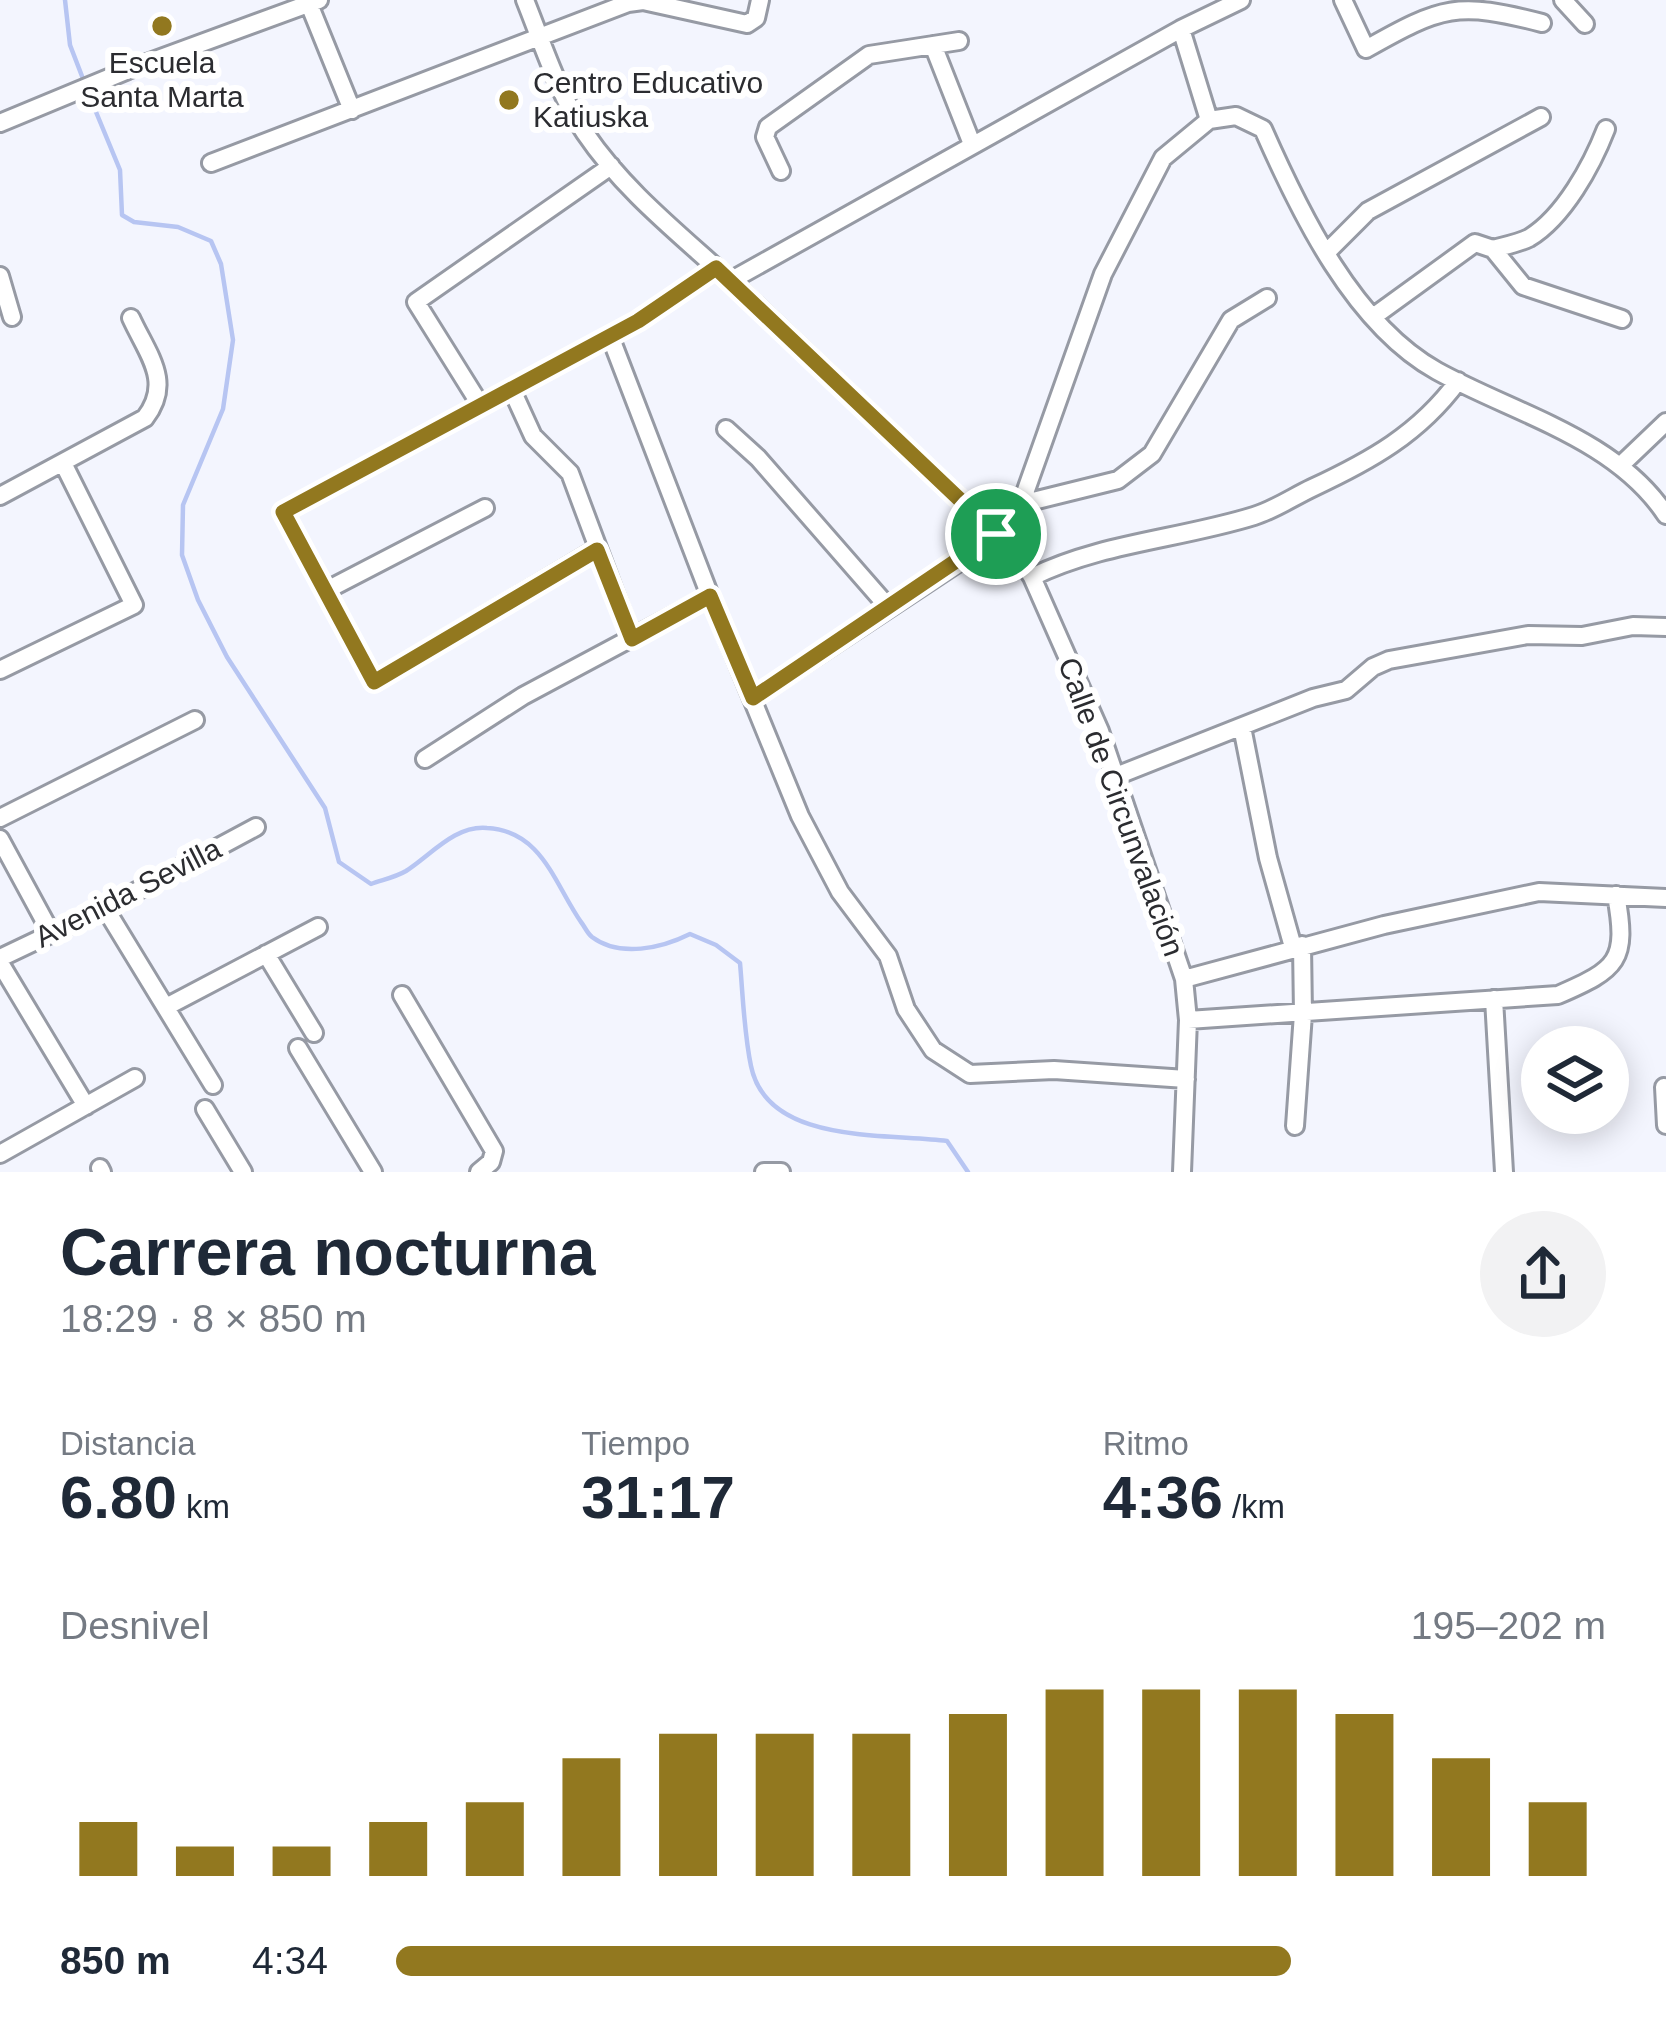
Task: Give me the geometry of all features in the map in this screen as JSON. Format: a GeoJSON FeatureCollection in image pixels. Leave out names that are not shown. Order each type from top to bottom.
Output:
{"type":"FeatureCollection","features":[{"type":"Feature","properties":{"kind":"street","name":"Calle de Circunvalación"},"geometry":{"type":"LineString","coordinates":[[525,0],[563,96],[610,166],[657,216],[1018,555],[1032,577],[1116,776],[1184,979],[1188,1020],[1182,1172]]}},
{"type":"Feature","properties":{"kind":"street"},"geometry":{"type":"LineString","coordinates":[[211,164],[628,3],[643,1],[747,24],[756,18],[760,0]]}},
{"type":"Feature","properties":{"kind":"street"},"geometry":{"type":"LineString","coordinates":[[597,550],[374,682],[283,512],[1241,0]]}},
{"type":"Feature","properties":{"kind":"street"},"geometry":{"type":"LineString","coordinates":[[1342,0],[1366,49],[1424,16],[1468,8],[1542,23]]}},
{"type":"Feature","properties":{"kind":"street"},"geometry":{"type":"LineString","coordinates":[[1563,0],[1585,25]]}},
{"type":"Feature","properties":{"kind":"street"},"geometry":{"type":"LineString","coordinates":[[8,120],[314,2],[352,110]]}},
{"type":"Feature","properties":{"kind":"street"},"geometry":{"type":"LineString","coordinates":[[1181,29],[1209,120]]}},
{"type":"Feature","properties":{"kind":"street"},"geometry":{"type":"LineString","coordinates":[[781,171],[766,137],[768,127],[869,55],[958,41]]}},
{"type":"Feature","properties":{"kind":"street"},"geometry":{"type":"LineString","coordinates":[[933,44],[972,144]]}},
{"type":"Feature","properties":{"kind":"street"},"geometry":{"type":"LineString","coordinates":[[753,698],[996,534],[1021,504],[1102,274],[1163,158],[1209,120],[1236,116],[1264,129],[1299,210],[1373,317],[1398,344],[1436,370],[1622,464],[1663,508]]}},
{"type":"Feature","properties":{"kind":"street"},"geometry":{"type":"LineString","coordinates":[[1327,252],[1368,211],[1541,117]]}},
{"type":"Feature","properties":{"kind":"street"},"geometry":{"type":"LineString","coordinates":[[1493,249],[1530,237],[1558,209],[1590,169],[1606,129]]}},
{"type":"Feature","properties":{"kind":"street"},"geometry":{"type":"LineString","coordinates":[[481,406],[416,302],[610,166]]}},
{"type":"Feature","properties":{"kind":"street"},"geometry":{"type":"LineString","coordinates":[[1373,317],[1475,243],[1493,249],[1523,286],[1622,320]]}},
{"type":"Feature","properties":{"kind":"street"},"geometry":{"type":"LineString","coordinates":[[0,276],[12,317]]}},
{"type":"Feature","properties":{"kind":"street"},"geometry":{"type":"LineString","coordinates":[[1021,504],[1118,479],[1152,454],[1231,320],[1268,298]]}},
{"type":"Feature","properties":{"kind":"street"},"geometry":{"type":"LineString","coordinates":[[0,496],[145,418],[158,401],[160,381],[131,318]]}},
{"type":"Feature","properties":{"kind":"street"},"geometry":{"type":"LineString","coordinates":[[610,336],[800,816],[839,892],[889,956],[906,1010],[933,1050],[970,1074],[1054,1070],[1186,1079]]}},
{"type":"Feature","properties":{"kind":"street"},"geometry":{"type":"LineString","coordinates":[[1032,577],[1064,561],[1256,515],[1364,465],[1438,408],[1458,381]]}},
{"type":"Feature","properties":{"kind":"street"},"geometry":{"type":"LineString","coordinates":[[512,390],[533,436],[570,473],[632,639]]}},
{"type":"Feature","properties":{"kind":"street"},"geometry":{"type":"LineString","coordinates":[[1622,464],[1666,422]]}},
{"type":"Feature","properties":{"kind":"street"},"geometry":{"type":"LineString","coordinates":[[726,428],[889,608]]}},
{"type":"Feature","properties":{"kind":"street"},"geometry":{"type":"LineString","coordinates":[[0,670],[134,605],[64,465]]}},
{"type":"Feature","properties":{"kind":"street"},"geometry":{"type":"LineString","coordinates":[[326,591],[484,508]]}},
{"type":"Feature","properties":{"kind":"street"},"geometry":{"type":"LineString","coordinates":[[424,759],[523,695],[710,596]]}},
{"type":"Feature","properties":{"kind":"street"},"geometry":{"type":"LineString","coordinates":[[1116,776],[1313,698],[1346,690],[1372,667],[1389,660],[1528,635],[1582,636],[1633,626],[1666,627]]}},
{"type":"Feature","properties":{"kind":"street"},"geometry":{"type":"LineString","coordinates":[[0,818],[195,720]]}},
{"type":"Feature","properties":{"kind":"street"},"geometry":{"type":"LineString","coordinates":[[1242,727],[1268,858],[1298,946],[1303,1014],[1295,1126]]}},
{"type":"Feature","properties":{"kind":"street","name":"Avenida Sevilla"},"geometry":{"type":"LineString","coordinates":[[0,960],[256,826]]}},
{"type":"Feature","properties":{"kind":"street"},"geometry":{"type":"LineString","coordinates":[[0,838],[51,934]]}},
{"type":"Feature","properties":{"kind":"street"},"geometry":{"type":"LineString","coordinates":[[1184,979],[1298,946],[1540,892],[1666,898]]}},
{"type":"Feature","properties":{"kind":"street"},"geometry":{"type":"LineString","coordinates":[[1188,1020],[1558,995],[1601,976],[1618,956],[1623,933],[1616,895]]}},
{"type":"Feature","properties":{"kind":"street"},"geometry":{"type":"LineString","coordinates":[[105,908],[213,1085]]}},
{"type":"Feature","properties":{"kind":"street"},"geometry":{"type":"LineString","coordinates":[[166,1007],[318,927]]}},
{"type":"Feature","properties":{"kind":"street"},"geometry":{"type":"LineString","coordinates":[[266,954],[314,1033]]}},
{"type":"Feature","properties":{"kind":"street"},"geometry":{"type":"LineString","coordinates":[[0,960],[86,1106]]}},
{"type":"Feature","properties":{"kind":"street"},"geometry":{"type":"LineString","coordinates":[[402,995],[494,1150],[485,1167]]}},
{"type":"Feature","properties":{"kind":"street"},"geometry":{"type":"LineString","coordinates":[[1494,999],[1504,1172]]}},
{"type":"Feature","properties":{"kind":"street"},"geometry":{"type":"LineString","coordinates":[[298,1048],[373,1172]]}},
{"type":"Feature","properties":{"kind":"street"},"geometry":{"type":"LineString","coordinates":[[0,1154],[135,1078]]}},
{"type":"Feature","properties":{"kind":"street"},"geometry":{"type":"LineString","coordinates":[[1664,1087],[1666,1125]]}},
{"type":"Feature","properties":{"kind":"street"},"geometry":{"type":"LineString","coordinates":[[205,1109],[243,1172]]}},
{"type":"Feature","properties":{"kind":"street"},"geometry":{"type":"LineString","coordinates":[[764,1172],[781,1172]]}},
{"type":"Feature","properties":{"kind":"waterway"},"geometry":{"type":"LineString","coordinates":[[65,0],[70,45],[85,84]]}},
{"type":"Feature","properties":{"kind":"waterway"},"geometry":{"type":"LineString","coordinates":[[89,95],[120,170],[122,215],[134,222],[178,227],[211,241],[221,264],[233,340],[223,409],[183,505],[182,555],[227,657],[325,808],[339,862],[371,884],[406,871],[464,831],[487,828],[521,838],[545,862],[592,937],[615,947],[641,949],[690,934],[740,963],[751,1066],[762,1092],[780,1110],[832,1130],[947,1141],[968,1172]]}},
{"type":"Feature","properties":{"kind":"place","name":"Escuela Santa Marta"},"geometry":{"type":"Point","coordinates":[162,26]}},
{"type":"Feature","properties":{"kind":"place","name":"Centro Educativo Katiuska"},"geometry":{"type":"Point","coordinates":[509,100]}},
{"type":"Feature","properties":{"kind":"route"},"geometry":{"type":"LineString","coordinates":[[716,268],[996,534],[753,698],[710,596],[632,639],[597,550],[374,682],[283,512],[638,321],[716,268]]}}]}
